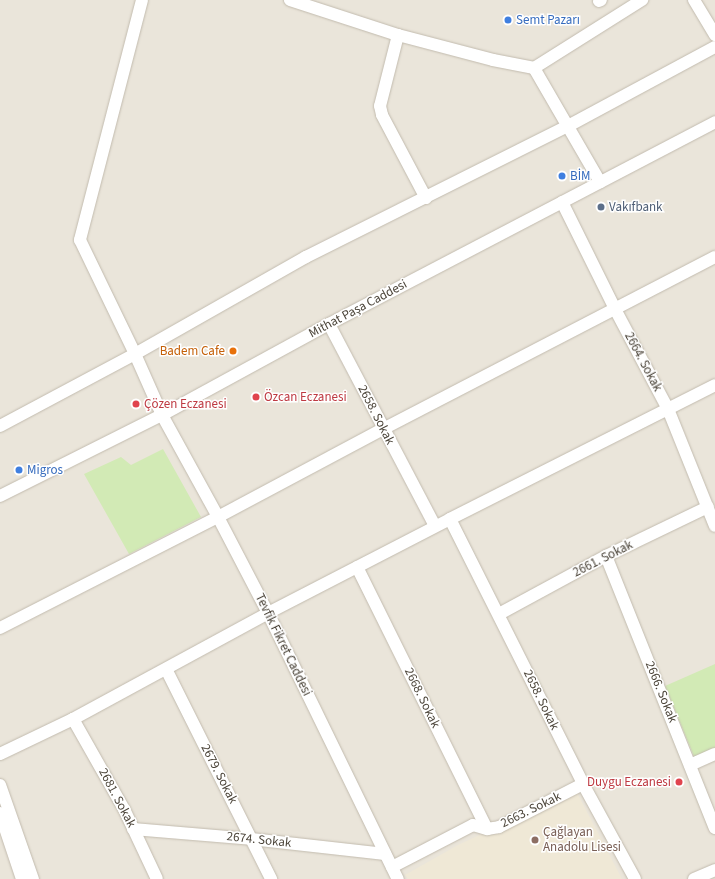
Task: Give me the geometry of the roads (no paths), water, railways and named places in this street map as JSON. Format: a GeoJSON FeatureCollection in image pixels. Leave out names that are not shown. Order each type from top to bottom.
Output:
{"type":"FeatureCollection","features":[{"type":"Feature","properties":{"kind":"street","name":"Tevfik Fikret Caddesi"},"geometry":{"type":"LineString","coordinates":[[142,0],[80,240],[135,354],[162,415],[218,517],[268,613],[398,879]]}},
{"type":"Feature","properties":{"kind":"street"},"geometry":{"type":"LineString","coordinates":[[290,0],[398,35],[493,60],[534,68],[628,4],[642,0]]}},
{"type":"Feature","properties":{"kind":"street"},"geometry":{"type":"LineString","coordinates":[[694,0],[715,35]]}},
{"type":"Feature","properties":{"kind":"street"},"geometry":{"type":"LineString","coordinates":[[398,35],[380,106],[382,115],[426,198]]}},
{"type":"Feature","properties":{"kind":"street"},"geometry":{"type":"LineString","coordinates":[[0,426],[135,354],[306,257],[568,126],[715,47]]}},
{"type":"Feature","properties":{"kind":"street"},"geometry":{"type":"LineString","coordinates":[[534,68],[600,182]]}},
{"type":"Feature","properties":{"kind":"street","name":"Mithat Paşa Caddesi"},"geometry":{"type":"LineString","coordinates":[[0,496],[162,415],[329,324],[715,122]]}},
{"type":"Feature","properties":{"kind":"street","name":"2664. Sokak"},"geometry":{"type":"LineString","coordinates":[[562,202],[615,309],[668,409],[715,526]]}},
{"type":"Feature","properties":{"kind":"street"},"geometry":{"type":"LineString","coordinates":[[0,628],[218,517],[383,429],[715,258]]}},
{"type":"Feature","properties":{"kind":"street","name":"2658. Sokak"},"geometry":{"type":"LineString","coordinates":[[329,324],[435,526]]}},
{"type":"Feature","properties":{"kind":"street"},"geometry":{"type":"LineString","coordinates":[[0,754],[73,719],[268,613],[435,526],[715,385]]}},
{"type":"Feature","properties":{"kind":"street","name":"2661. Sokak"},"geometry":{"type":"LineString","coordinates":[[499,614],[606,556],[708,508]]}},
{"type":"Feature","properties":{"kind":"street","name":"2658. Sokak"},"geometry":{"type":"LineString","coordinates":[[450,519],[583,784],[635,879]]}},
{"type":"Feature","properties":{"kind":"street","name":"2666. Sokak"},"geometry":{"type":"LineString","coordinates":[[606,556],[715,828]]}},
{"type":"Feature","properties":{"kind":"street","name":"2668. Sokak"},"geometry":{"type":"LineString","coordinates":[[357,567],[487,829]]}},
{"type":"Feature","properties":{"kind":"street","name":"2679. Sokak"},"geometry":{"type":"LineString","coordinates":[[166,669],[271,879]]}},
{"type":"Feature","properties":{"kind":"street","name":"2681. Sokak"},"geometry":{"type":"LineString","coordinates":[[73,719],[133,829],[157,879]]}},
{"type":"Feature","properties":{"kind":"street"},"geometry":{"type":"LineString","coordinates":[[690,765],[715,754]]}},
{"type":"Feature","properties":{"kind":"street","name":"2663. Sokak"},"geometry":{"type":"LineString","coordinates":[[392,867],[473,825],[487,829],[499,827],[583,784]]}},
{"type":"Feature","properties":{"kind":"street"},"geometry":{"type":"LineString","coordinates":[[0,785],[32,879]]}},
{"type":"Feature","properties":{"kind":"street"},"geometry":{"type":"LineString","coordinates":[[0,814],[22,879]]}},
{"type":"Feature","properties":{"kind":"street","name":"2674. Sokak"},"geometry":{"type":"LineString","coordinates":[[133,829],[251,839],[385,854]]}},
{"type":"Feature","properties":{"kind":"street"},"geometry":{"type":"LineString","coordinates":[[694,879],[715,870]]}},
{"type":"Feature","properties":{"kind":"place","name":"Semt Pazarı"},"geometry":{"type":"Point","coordinates":[508,20]}},
{"type":"Feature","properties":{"kind":"place","name":"BİM"},"geometry":{"type":"Point","coordinates":[562,176]}},
{"type":"Feature","properties":{"kind":"place","name":"Vakıfbank"},"geometry":{"type":"Point","coordinates":[601,207]}},
{"type":"Feature","properties":{"kind":"place","name":"Badem Cafe"},"geometry":{"type":"Point","coordinates":[233,351]}},
{"type":"Feature","properties":{"kind":"place","name":"Özcan Eczanesi"},"geometry":{"type":"Point","coordinates":[256,397]}},
{"type":"Feature","properties":{"kind":"place","name":"Çözen Eczanesi"},"geometry":{"type":"Point","coordinates":[136,404]}},
{"type":"Feature","properties":{"kind":"place","name":"Migros"},"geometry":{"type":"Point","coordinates":[19,470]}},
{"type":"Feature","properties":{"kind":"place","name":"Duygu Eczanesi"},"geometry":{"type":"Point","coordinates":[679,782]}},
{"type":"Feature","properties":{"kind":"place","name":"Çağlayan Anadolu Lisesi"},"geometry":{"type":"Point","coordinates":[535,840]}}]}
